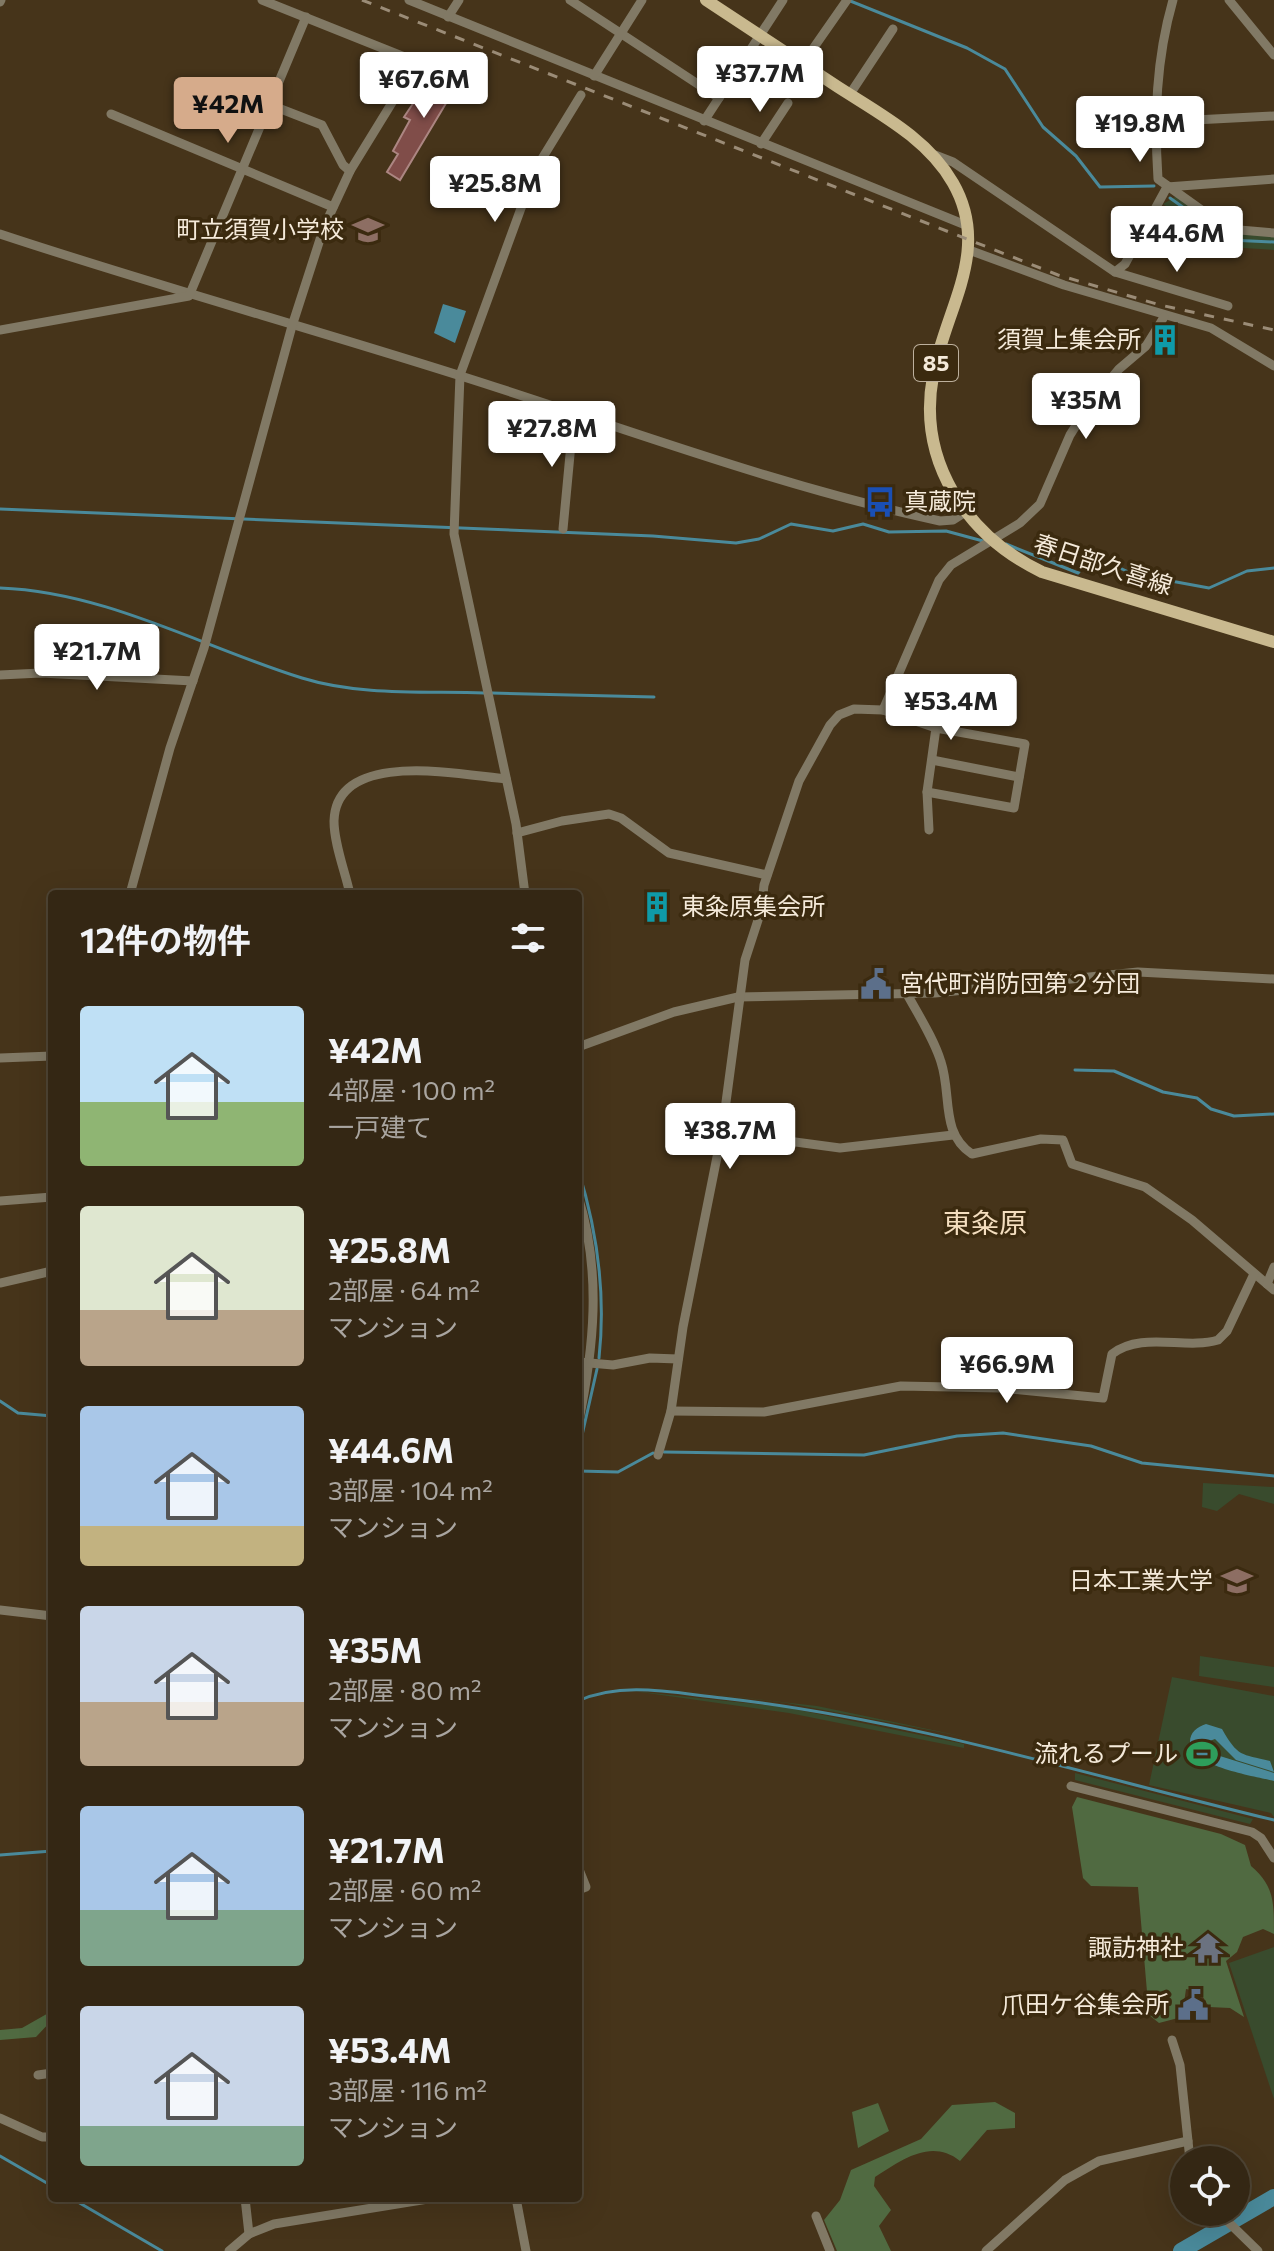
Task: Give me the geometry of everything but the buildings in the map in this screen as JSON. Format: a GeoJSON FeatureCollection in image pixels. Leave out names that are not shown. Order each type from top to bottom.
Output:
{"type":"FeatureCollection","features":[{"type":"Feature","properties":{"kind":"main road","name":"春日部久喜線"},"geometry":{"type":"LineString","coordinates":[[706,0],[850,94],[935,155],[954,185],[968,226],[969,250],[965,277],[933,374],[930,397],[935,448],[964,513],[989,539],[1016,559],[1042,572],[1274,642]]}},
{"type":"Feature","properties":{"kind":"street"},"geometry":{"type":"LineString","coordinates":[[131,890],[292,326],[333,207],[350,171],[417,62],[262,0]]}},
{"type":"Feature","properties":{"kind":"street"},"geometry":{"type":"LineString","coordinates":[[409,0],[968,226]]}},
{"type":"Feature","properties":{"kind":"street"},"geometry":{"type":"LineString","coordinates":[[448,17],[459,0]]}},
{"type":"Feature","properties":{"kind":"street"},"geometry":{"type":"LineString","coordinates":[[570,0],[719,98]]}},
{"type":"Feature","properties":{"kind":"street"},"geometry":{"type":"LineString","coordinates":[[594,76],[642,0]]}},
{"type":"Feature","properties":{"kind":"street"},"geometry":{"type":"LineString","coordinates":[[704,121],[783,0]]}},
{"type":"Feature","properties":{"kind":"street"},"geometry":{"type":"LineString","coordinates":[[803,63],[847,0]]}},
{"type":"Feature","properties":{"kind":"street"},"geometry":{"type":"LineString","coordinates":[[1173,0],[1160,59],[1156,122],[1158,179],[1228,229],[1274,233]]}},
{"type":"Feature","properties":{"kind":"street"},"geometry":{"type":"LineString","coordinates":[[1229,0],[1274,55]]}},
{"type":"Feature","properties":{"kind":"street"},"geometry":{"type":"LineString","coordinates":[[189,296],[306,17]]}},
{"type":"Feature","properties":{"kind":"street"},"geometry":{"type":"LineString","coordinates":[[850,94],[893,29]]}},
{"type":"Feature","properties":{"kind":"street"},"geometry":{"type":"LineString","coordinates":[[524,890],[517,833],[454,534],[460,375],[535,170],[581,95]]}},
{"type":"Feature","properties":{"kind":"street"},"geometry":{"type":"LineString","coordinates":[[761,144],[788,103]]}},
{"type":"Feature","properties":{"kind":"street"},"geometry":{"type":"LineString","coordinates":[[268,104],[322,125],[343,165],[350,171]]}},
{"type":"Feature","properties":{"kind":"street"},"geometry":{"type":"LineString","coordinates":[[111,114],[333,207]]}},
{"type":"Feature","properties":{"kind":"street"},"geometry":{"type":"LineString","coordinates":[[1156,122],[1274,116]]}},
{"type":"Feature","properties":{"kind":"street"},"geometry":{"type":"LineString","coordinates":[[935,155],[953,162],[1115,272],[1228,306]]}},
{"type":"Feature","properties":{"kind":"street"},"geometry":{"type":"LineString","coordinates":[[1167,187],[1274,179]]}},
{"type":"Feature","properties":{"kind":"street"},"geometry":{"type":"LineString","coordinates":[[1115,272],[1125,264],[1167,187]]}},
{"type":"Feature","properties":{"kind":"street"},"geometry":{"type":"LineString","coordinates":[[0,234],[189,296],[460,375],[795,485],[940,521],[953,520],[964,513]]}},
{"type":"Feature","properties":{"kind":"street"},"geometry":{"type":"LineString","coordinates":[[969,250],[1164,317],[1211,328],[1274,366]]}},
{"type":"Feature","properties":{"kind":"street"},"geometry":{"type":"LineString","coordinates":[[0,330],[189,296]]}},
{"type":"Feature","properties":{"kind":"street"},"geometry":{"type":"LineString","coordinates":[[883,710],[939,580],[951,565],[989,539],[1020,523],[1040,504],[1070,435],[1089,405],[1119,369],[1146,346],[1164,317]]}},
{"type":"Feature","properties":{"kind":"street"},"geometry":{"type":"LineString","coordinates":[[563,529],[574,412]]}},
{"type":"Feature","properties":{"kind":"street"},"geometry":{"type":"LineString","coordinates":[[0,675],[41,673],[193,681]]}},
{"type":"Feature","properties":{"kind":"street"},"geometry":{"type":"LineString","coordinates":[[658,1455],[671,1411],[678,1359],[722,1132],[738,997],[767,875],[799,781],[830,725],[839,715],[854,709],[883,710],[936,728],[1025,744],[1014,808],[927,792]]}},
{"type":"Feature","properties":{"kind":"street"},"geometry":{"type":"LineString","coordinates":[[929,830],[927,792],[936,728]]}},
{"type":"Feature","properties":{"kind":"street"},"geometry":{"type":"LineString","coordinates":[[932,760],[1019,777]]}},
{"type":"Feature","properties":{"kind":"street"},"geometry":{"type":"LineString","coordinates":[[349,890],[334,824],[336,810],[350,787],[394,770],[506,779]]}},
{"type":"Feature","properties":{"kind":"street"},"geometry":{"type":"LineString","coordinates":[[517,833],[562,821],[609,814],[621,818],[669,853],[767,875]]}},
{"type":"Feature","properties":{"kind":"street"},"geometry":{"type":"LineString","coordinates":[[503,821],[514,818]]}},
{"type":"Feature","properties":{"kind":"street"},"geometry":{"type":"LineString","coordinates":[[582,1046],[674,1012],[738,997],[907,994],[1138,972],[1274,979]]}},
{"type":"Feature","properties":{"kind":"street"},"geometry":{"type":"LineString","coordinates":[[907,994],[941,1062],[953,1135],[972,1154],[1041,1139],[1063,1140],[1072,1164],[1145,1187],[1192,1220],[1270,1287],[1274,1267]]}},
{"type":"Feature","properties":{"kind":"street"},"geometry":{"type":"LineString","coordinates":[[0,1058],[48,1056]]}},
{"type":"Feature","properties":{"kind":"street"},"geometry":{"type":"LineString","coordinates":[[722,1132],[840,1148],[953,1135]]}},
{"type":"Feature","properties":{"kind":"street"},"geometry":{"type":"LineString","coordinates":[[0,1201],[48,1197]]}},
{"type":"Feature","properties":{"kind":"street"},"geometry":{"type":"LineString","coordinates":[[582,1220],[592,1280],[595,1332],[582,1406]]}},
{"type":"Feature","properties":{"kind":"street"},"geometry":{"type":"LineString","coordinates":[[0,1283],[48,1272]]}},
{"type":"Feature","properties":{"kind":"street"},"geometry":{"type":"LineString","coordinates":[[671,1411],[764,1412],[901,1386],[1000,1388],[1103,1398],[1112,1354],[1116,1350],[1148,1343],[1218,1340],[1227,1331],[1254,1274]]}},
{"type":"Feature","properties":{"kind":"street"},"geometry":{"type":"LineString","coordinates":[[582,1362],[613,1365],[650,1358],[678,1359]]}},
{"type":"Feature","properties":{"kind":"street"},"geometry":{"type":"LineString","coordinates":[[0,1610],[48,1616]]}},
{"type":"Feature","properties":{"kind":"street"},"geometry":{"type":"LineString","coordinates":[[1071,1786],[1252,1832],[1261,1838],[1274,1858]]}},
{"type":"Feature","properties":{"kind":"street"},"geometry":{"type":"LineString","coordinates":[[1172,2040],[1180,2065],[1189,2146]]}},
{"type":"Feature","properties":{"kind":"street"},"geometry":{"type":"LineString","coordinates":[[38,2075],[48,2074]]}},
{"type":"Feature","properties":{"kind":"street"},"geometry":{"type":"LineString","coordinates":[[0,2118],[48,2137]]}},
{"type":"Feature","properties":{"kind":"street"},"geometry":{"type":"LineString","coordinates":[[986,2251],[1065,2180],[1099,2161],[1188,2141]]}},
{"type":"Feature","properties":{"kind":"street"},"geometry":{"type":"LineString","coordinates":[[245,2202],[249,2234]]}},
{"type":"Feature","properties":{"kind":"street"},"geometry":{"type":"LineString","coordinates":[[229,2251],[249,2234],[274,2224],[409,2202]]}},
{"type":"Feature","properties":{"kind":"street"},"geometry":{"type":"LineString","coordinates":[[517,2202],[526,2251]]}},
{"type":"Feature","properties":{"kind":"street"},"geometry":{"type":"LineString","coordinates":[[816,2216],[830,2251]]}},
{"type":"Feature","properties":{"kind":"street"},"geometry":{"type":"LineString","coordinates":[[1234,2226],[1258,2251]]}},
{"type":"Feature","properties":{"kind":"green space"},"geometry":{"type":"Polygon","coordinates":[[[1177,196],[1228,232],[1274,236],[1274,250],[1228,247],[1163,204],[1177,196]]]}},
{"type":"Feature","properties":{"kind":"green space"},"geometry":{"type":"Polygon","coordinates":[[[1203,1483],[1274,1487],[1274,1504],[1239,1494],[1217,1511],[1202,1507],[1203,1483]]]}},
{"type":"Feature","properties":{"kind":"green space"},"geometry":{"type":"Polygon","coordinates":[[[1200,1656],[1274,1667],[1274,1687],[1199,1676],[1200,1656]]]}},
{"type":"Feature","properties":{"kind":"green space"},"geometry":{"type":"Polygon","coordinates":[[[1172,1677],[1274,1696],[1274,1817],[1271,1813],[1149,1785],[1172,1677]]]}},
{"type":"Feature","properties":{"kind":"green space"},"geometry":{"type":"Polygon","coordinates":[[[633,1685],[817,1706],[966,1737],[787,1703],[633,1685]]]}},
{"type":"Feature","properties":{"kind":"green space"},"geometry":{"type":"Polygon","coordinates":[[[633,1691],[784,1707],[964,1744],[964,1748],[789,1713],[633,1691]]]}},
{"type":"Feature","properties":{"kind":"green space"},"geometry":{"type":"Polygon","coordinates":[[[1075,1773],[1253,1819],[1250,1824],[1075,1780],[1075,1773]]]}},
{"type":"Feature","properties":{"kind":"green space"},"geometry":{"type":"Polygon","coordinates":[[[1077,1797],[1221,1834],[1245,1845],[1251,1866],[1264,1880],[1271,1895],[1274,1934],[1263,1929],[1243,1937],[1237,1952],[1226,1961],[1244,2017],[1230,2008],[1209,2007],[1200,1992],[1186,1989],[1182,2017],[1159,2023],[1149,2015],[1138,1887],[1091,1886],[1083,1878],[1072,1807],[1077,1797]]]}},
{"type":"Feature","properties":{"kind":"green space"},"geometry":{"type":"Polygon","coordinates":[[[1274,1947],[1274,2099],[1229,1963],[1274,1947]]]}},
{"type":"Feature","properties":{"kind":"green space"},"geometry":{"type":"Polygon","coordinates":[[[48,2013],[48,2024],[36,2037],[0,2040],[0,2030],[22,2028],[48,2013]]]}},
{"type":"Feature","properties":{"kind":"green space"},"geometry":{"type":"Polygon","coordinates":[[[995,2102],[1015,2113],[1015,2128],[987,2130],[960,2161],[949,2154],[927,2151],[906,2158],[875,2177],[874,2186],[891,2210],[879,2226],[891,2251],[837,2251],[824,2220],[840,2200],[851,2170],[921,2139],[952,2105],[995,2102]]]}},
{"type":"Feature","properties":{"kind":"green space"},"geometry":{"type":"Polygon","coordinates":[[[878,2103],[889,2131],[858,2148],[852,2112],[878,2103]]]}},
{"type":"Feature","properties":{"kind":"water"},"geometry":{"type":"Polygon","coordinates":[[[443,304],[466,311],[455,343],[434,333],[443,304]]]}},
{"type":"Feature","properties":{"kind":"water","name":"流れるプール"},"geometry":{"type":"Polygon","coordinates":[[[1206,1724],[1222,1729],[1241,1753],[1270,1761],[1274,1772],[1236,1760],[1215,1739],[1204,1743],[1207,1752],[1274,1773],[1274,1781],[1225,1769],[1201,1758],[1193,1751],[1190,1738],[1195,1730],[1206,1724]]]}},
{"type":"Feature","properties":{"kind":"waterway"},"geometry":{"type":"LineString","coordinates":[[848,0],[967,48],[1005,69],[1043,127],[1076,156],[1100,187],[1154,186]]}},
{"type":"Feature","properties":{"kind":"waterway"},"geometry":{"type":"LineString","coordinates":[[1170,198],[1229,240],[1274,242]]}},
{"type":"Feature","properties":{"kind":"waterway"},"geometry":{"type":"LineString","coordinates":[[0,509],[653,536],[736,543],[759,539],[791,524],[833,531],[863,524],[889,532],[946,531],[983,541]]}},
{"type":"Feature","properties":{"kind":"waterway"},"geometry":{"type":"LineString","coordinates":[[1006,544],[1078,573],[1091,555],[1133,574],[1209,588],[1247,571],[1274,568]]}},
{"type":"Feature","properties":{"kind":"waterway"},"geometry":{"type":"LineString","coordinates":[[0,588],[78,599],[116,610],[324,684],[393,692],[484,693]]}},
{"type":"Feature","properties":{"kind":"waterway"},"geometry":{"type":"LineString","coordinates":[[492,693],[654,697]]}},
{"type":"Feature","properties":{"kind":"waterway"},"geometry":{"type":"LineString","coordinates":[[1075,1070],[1114,1071],[1163,1092],[1197,1098],[1211,1109],[1234,1116],[1274,1114]]}},
{"type":"Feature","properties":{"kind":"waterway"},"geometry":{"type":"LineString","coordinates":[[582,1184],[598,1262],[601,1310],[599,1358]]}},
{"type":"Feature","properties":{"kind":"waterway"},"geometry":{"type":"LineString","coordinates":[[582,1435],[597,1369]]}},
{"type":"Feature","properties":{"kind":"waterway"},"geometry":{"type":"LineString","coordinates":[[0,1401],[18,1413],[48,1416]]}},
{"type":"Feature","properties":{"kind":"waterway"},"geometry":{"type":"LineString","coordinates":[[664,1452],[864,1455],[957,1436],[1003,1433],[1091,1446],[1142,1463],[1274,1476]]}},
{"type":"Feature","properties":{"kind":"waterway"},"geometry":{"type":"LineString","coordinates":[[582,1471],[618,1472],[653,1453]]}},
{"type":"Feature","properties":{"kind":"waterway"},"geometry":{"type":"LineString","coordinates":[[582,1700],[613,1691],[649,1690],[792,1707],[1000,1750],[1274,1820]]}},
{"type":"Feature","properties":{"kind":"waterway"},"geometry":{"type":"LineString","coordinates":[[0,1855],[48,1851]]}},
{"type":"Feature","properties":{"kind":"waterway"},"geometry":{"type":"LineString","coordinates":[[0,2156],[48,2184]]}},
{"type":"Feature","properties":{"kind":"waterway"},"geometry":{"type":"LineString","coordinates":[[1181,2251],[1274,2197]]}},
{"type":"Feature","properties":{"kind":"waterway"},"geometry":{"type":"LineString","coordinates":[[78,2202],[162,2251]]}},
{"type":"Feature","properties":{"kind":"railway"},"geometry":{"type":"LineString","coordinates":[[362,0],[1058,275],[1160,305],[1274,330]]}},
{"type":"Feature","properties":{"kind":"place","name":"町立須賀小学校"},"geometry":{"type":"Point","coordinates":[368,230]}},
{"type":"Feature","properties":{"kind":"place","name":"須賀上集会所"},"geometry":{"type":"Point","coordinates":[1165,340]}},
{"type":"Feature","properties":{"kind":"place","name":"真蔵院"},"geometry":{"type":"Point","coordinates":[880,502]}},
{"type":"Feature","properties":{"kind":"place","name":"東粂原集会所"},"geometry":{"type":"Point","coordinates":[657,907]}},
{"type":"Feature","properties":{"kind":"place","name":"宮代町消防団第２分団"},"geometry":{"type":"Point","coordinates":[876,984]}},
{"type":"Feature","properties":{"kind":"place","name":"日本工業大学"},"geometry":{"type":"Point","coordinates":[1237,1581]}},
{"type":"Feature","properties":{"kind":"place","name":"流れるプール"},"geometry":{"type":"Point","coordinates":[1202,1754]}},
{"type":"Feature","properties":{"kind":"place","name":"諏訪神社"},"geometry":{"type":"Point","coordinates":[1208,1948]}},
{"type":"Feature","properties":{"kind":"place","name":"爪田ケ谷集会所"},"geometry":{"type":"Point","coordinates":[1193,2005]}},
{"type":"Feature","properties":{"kind":"district","name":"東粂原"},"geometry":{"type":"Point","coordinates":[985,1223]}}]}
